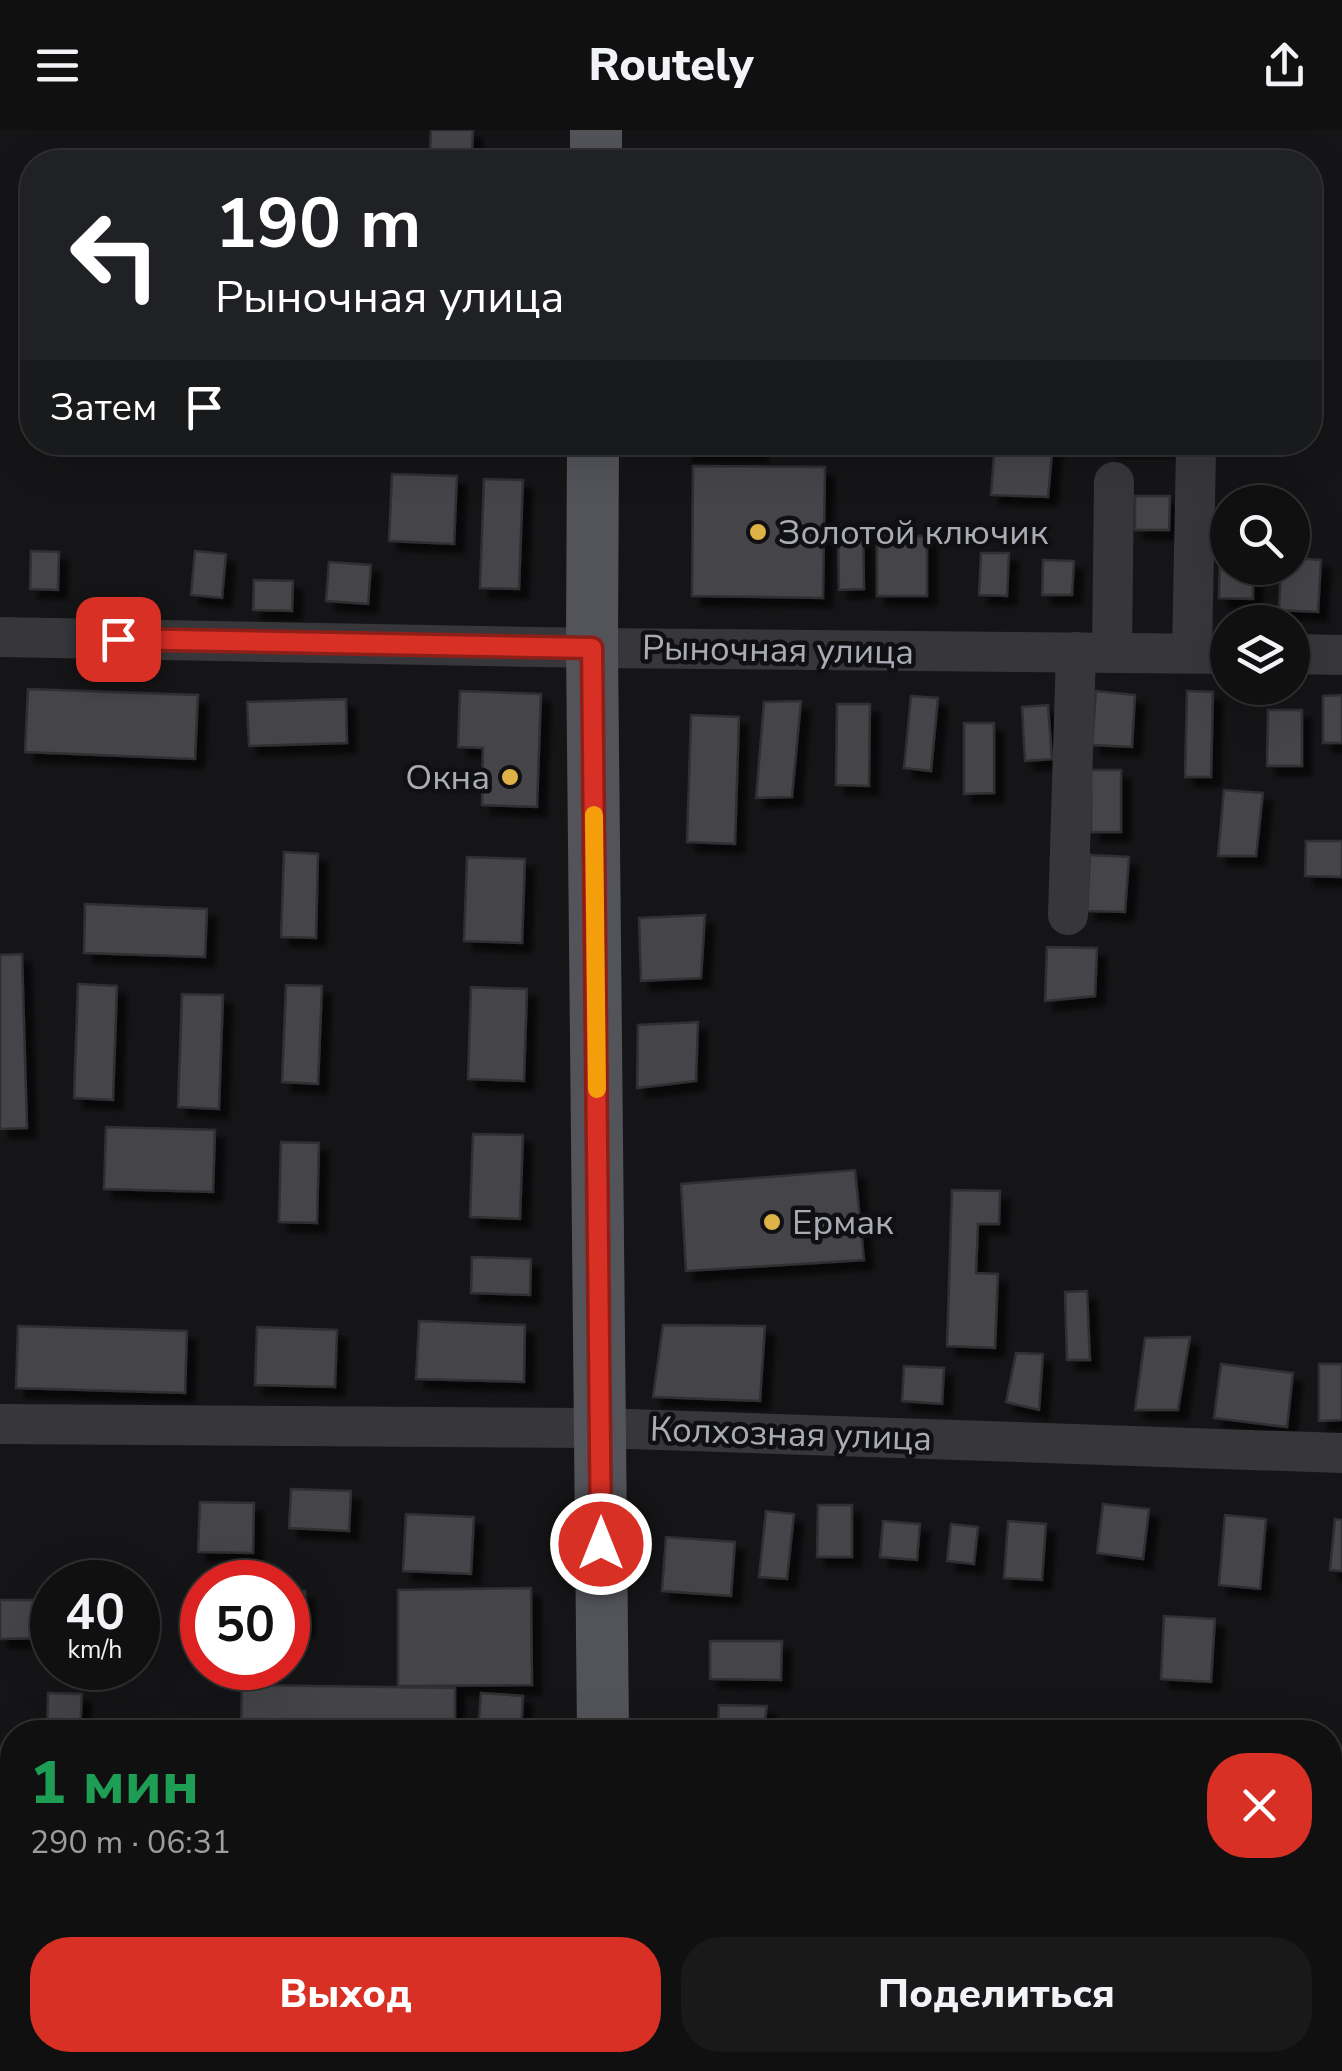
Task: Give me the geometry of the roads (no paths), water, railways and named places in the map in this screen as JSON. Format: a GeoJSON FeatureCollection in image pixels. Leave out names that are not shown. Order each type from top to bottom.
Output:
{"type":"FeatureCollection","features":[{"type":"Feature","properties":{"kind":"main road"},"geometry":{"type":"LineString","coordinates":[[593,455],[602,1720]]}},
{"type":"Feature","properties":{"kind":"street"},"geometry":{"type":"LineString","coordinates":[[1196,455],[1210,654]]}},
{"type":"Feature","properties":{"kind":"street"},"geometry":{"type":"LineString","coordinates":[[1068,915],[1114,482]]}},
{"type":"Feature","properties":{"kind":"street","name":"Рыночная улица"},"geometry":{"type":"LineString","coordinates":[[0,637],[1210,654]]}},
{"type":"Feature","properties":{"kind":"street"},"geometry":{"type":"LineString","coordinates":[[1310,654],[1342,655]]}},
{"type":"Feature","properties":{"kind":"street","name":"Колхозная улица"},"geometry":{"type":"LineString","coordinates":[[0,1424],[600,1428],[1342,1454]]}},
{"type":"Feature","properties":{"kind":"place","name":"Золотой ключик"},"geometry":{"type":"Point","coordinates":[758,532]}},
{"type":"Feature","properties":{"kind":"place","name":"Окна"},"geometry":{"type":"Point","coordinates":[510,777]}},
{"type":"Feature","properties":{"kind":"place","name":"Ермак"},"geometry":{"type":"Point","coordinates":[772,1222]}}]}
